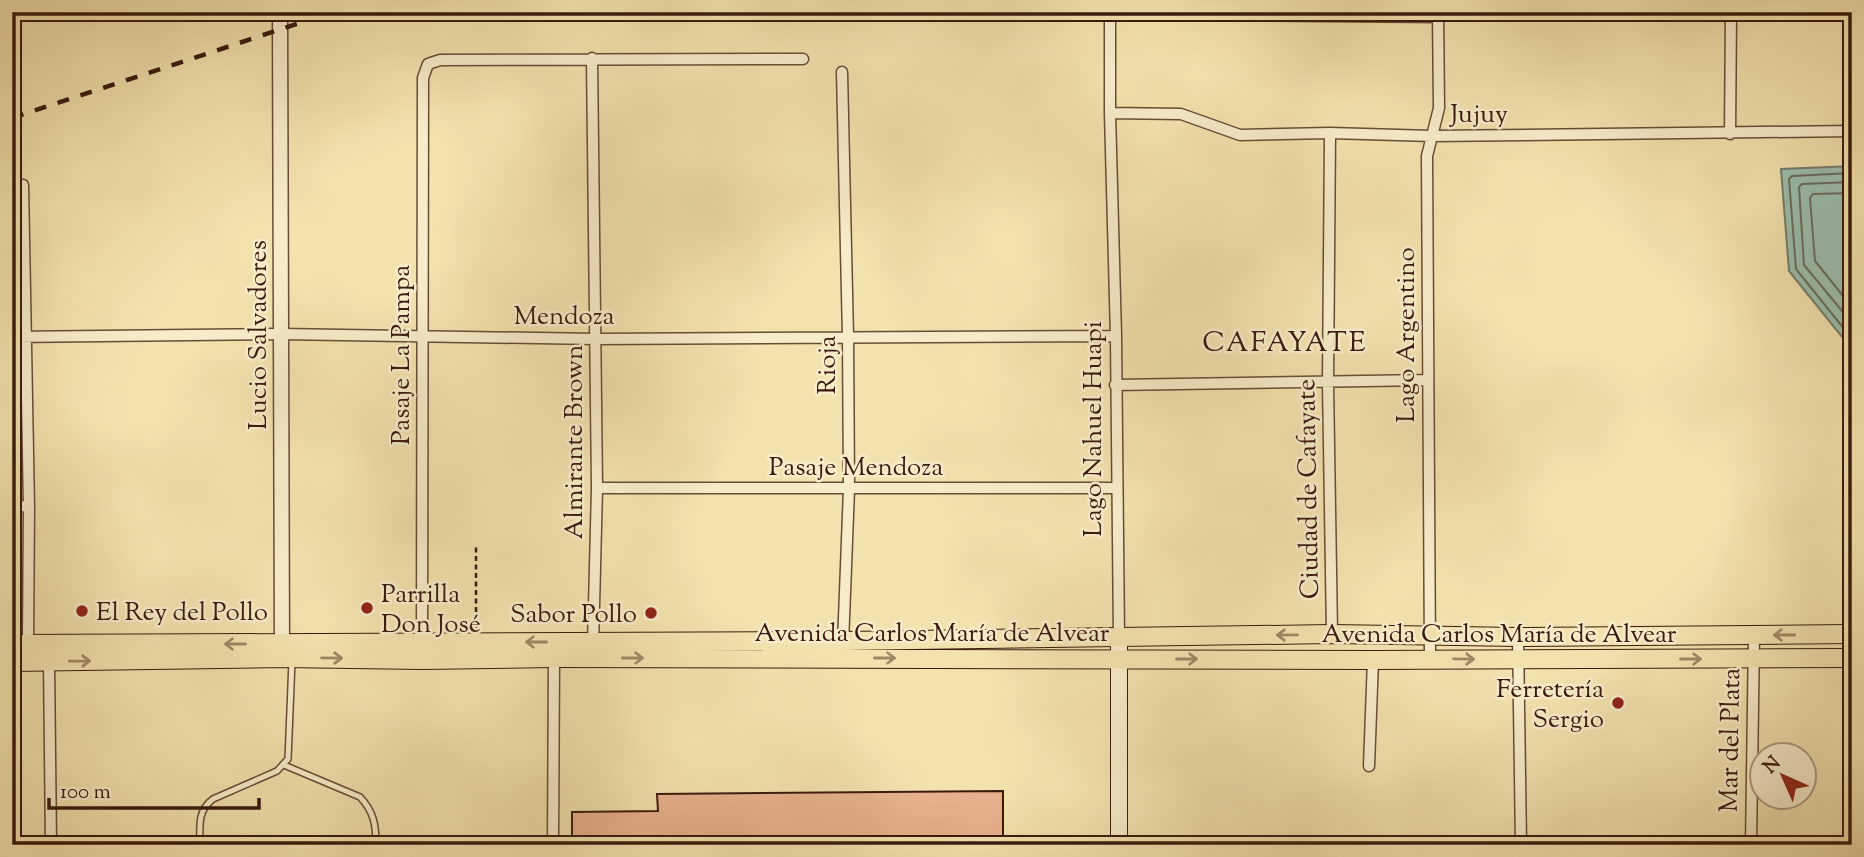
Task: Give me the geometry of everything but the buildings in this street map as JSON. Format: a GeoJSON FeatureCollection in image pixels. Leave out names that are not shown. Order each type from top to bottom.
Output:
{"type":"FeatureCollection","features":[{"type":"Feature","properties":{"kind":"main road","name":"Avenida Carlos María de Alvear"},"geometry":{"type":"LineString","coordinates":[[422,651],[476,643],[593,650],[843,649],[1119,638],[1332,634],[1518,637],[1852,634]]}},
{"type":"Feature","properties":{"kind":"main road","name":"Lago Nahuel Huapi"},"geometry":{"type":"LineString","coordinates":[[1119,638],[1119,845]]}},
{"type":"Feature","properties":{"kind":"main road","name":"Avenida Carlos María de Alvear"},"geometry":{"type":"LineString","coordinates":[[20,644],[286,653]]}},
{"type":"Feature","properties":{"kind":"main road","name":"Avenida Carlos María de Alvear"},"geometry":{"type":"LineString","coordinates":[[843,649],[1119,659],[1852,658]]}},
{"type":"Feature","properties":{"kind":"main road","name":"Avenida Carlos María de Alvear"},"geometry":{"type":"LineString","coordinates":[[12,662],[422,651],[554,658],[593,650]]}},
{"type":"Feature","properties":{"kind":"street","name":"Lucio Salvadores"},"geometry":{"type":"LineString","coordinates":[[280,12],[286,653]]}},
{"type":"Feature","properties":{"kind":"street"},"geometry":{"type":"LineString","coordinates":[[1730,134],[1731,12]]}},
{"type":"Feature","properties":{"kind":"street"},"geometry":{"type":"LineString","coordinates":[[1110,13],[1438,15]]}},
{"type":"Feature","properties":{"kind":"street","name":"Lago Nahuel Huapi"},"geometry":{"type":"LineString","coordinates":[[1110,13],[1119,638]]}},
{"type":"Feature","properties":{"kind":"street","name":"Lago Argentino"},"geometry":{"type":"LineString","coordinates":[[1430,658],[1427,156],[1439,108],[1438,15]]}},
{"type":"Feature","properties":{"kind":"street"},"geometry":{"type":"LineString","coordinates":[[592,58],[803,59]]}},
{"type":"Feature","properties":{"kind":"street","name":"Pasaje La Pampa"},"geometry":{"type":"LineString","coordinates":[[422,651],[423,78],[428,64],[440,60],[592,58]]}},
{"type":"Feature","properties":{"kind":"street","name":"Almirante Brown"},"geometry":{"type":"LineString","coordinates":[[592,58],[597,488],[593,650]]}},
{"type":"Feature","properties":{"kind":"street","name":"Rioja"},"geometry":{"type":"LineString","coordinates":[[842,72],[849,489],[843,649]]}},
{"type":"Feature","properties":{"kind":"street","name":"Jujuy"},"geometry":{"type":"LineString","coordinates":[[1110,113],[1181,114],[1240,135],[1330,133],[1432,136],[1852,131]]}},
{"type":"Feature","properties":{"kind":"street","name":"Ciudad de Cafayate"},"geometry":{"type":"LineString","coordinates":[[1330,133],[1328,383],[1332,634]]}},
{"type":"Feature","properties":{"kind":"street"},"geometry":{"type":"LineString","coordinates":[[23,185],[29,507],[20,644],[49,661],[51,845]]}},
{"type":"Feature","properties":{"kind":"street","name":"Mendoza"},"geometry":{"type":"LineString","coordinates":[[12,337],[281,334],[596,339],[1116,336]]}},
{"type":"Feature","properties":{"kind":"street"},"geometry":{"type":"LineString","coordinates":[[1115,385],[1428,380]]}},
{"type":"Feature","properties":{"kind":"street","name":"Pasaje Mendoza"},"geometry":{"type":"LineString","coordinates":[[597,488],[1116,488]]}},
{"type":"Feature","properties":{"kind":"street"},"geometry":{"type":"LineString","coordinates":[[12,505],[29,507]]}},
{"type":"Feature","properties":{"kind":"street","name":"Mar del Plata"},"geometry":{"type":"LineString","coordinates":[[1751,845],[1754,635]]}},
{"type":"Feature","properties":{"kind":"street"},"geometry":{"type":"LineString","coordinates":[[1518,637],[1521,845]]}},
{"type":"Feature","properties":{"kind":"street"},"geometry":{"type":"LineString","coordinates":[[553,845],[554,658]]}},
{"type":"Feature","properties":{"kind":"street"},"geometry":{"type":"LineString","coordinates":[[1370,766],[1373,660]]}},
{"type":"Feature","properties":{"kind":"lane"},"geometry":{"type":"LineString","coordinates":[[200,845],[200,818],[204,806],[213,799],[276,771],[288,759],[286,653]]}},
{"type":"Feature","properties":{"kind":"lane"},"geometry":{"type":"LineString","coordinates":[[284,765],[360,797],[368,806],[376,826],[376,845]]}},
{"type":"Feature","properties":{"kind":"path"},"geometry":{"type":"LineString","coordinates":[[476,545],[476,643]]}},
{"type":"Feature","properties":{"kind":"water"},"geometry":{"type":"Polygon","coordinates":[[[1852,166],[1852,340],[1842,337],[1789,271],[1781,169],[1852,166]]]}},
{"type":"Feature","properties":{"kind":"railway"},"geometry":{"type":"LineString","coordinates":[[12,118],[333,12]]}},
{"type":"Feature","properties":{"kind":"place","name":"Parrilla Don José"},"geometry":{"type":"Point","coordinates":[367,608]}},
{"type":"Feature","properties":{"kind":"place","name":"El Rey del Pollo"},"geometry":{"type":"Point","coordinates":[82,611]}},
{"type":"Feature","properties":{"kind":"place","name":"Sabor Pollo"},"geometry":{"type":"Point","coordinates":[651,613]}},
{"type":"Feature","properties":{"kind":"place","name":"Ferretería Sergio"},"geometry":{"type":"Point","coordinates":[1618,703]}},
{"type":"Feature","properties":{"kind":"district","name":"CAFAYATE"},"geometry":{"type":"Point","coordinates":[1285,341]}}]}
